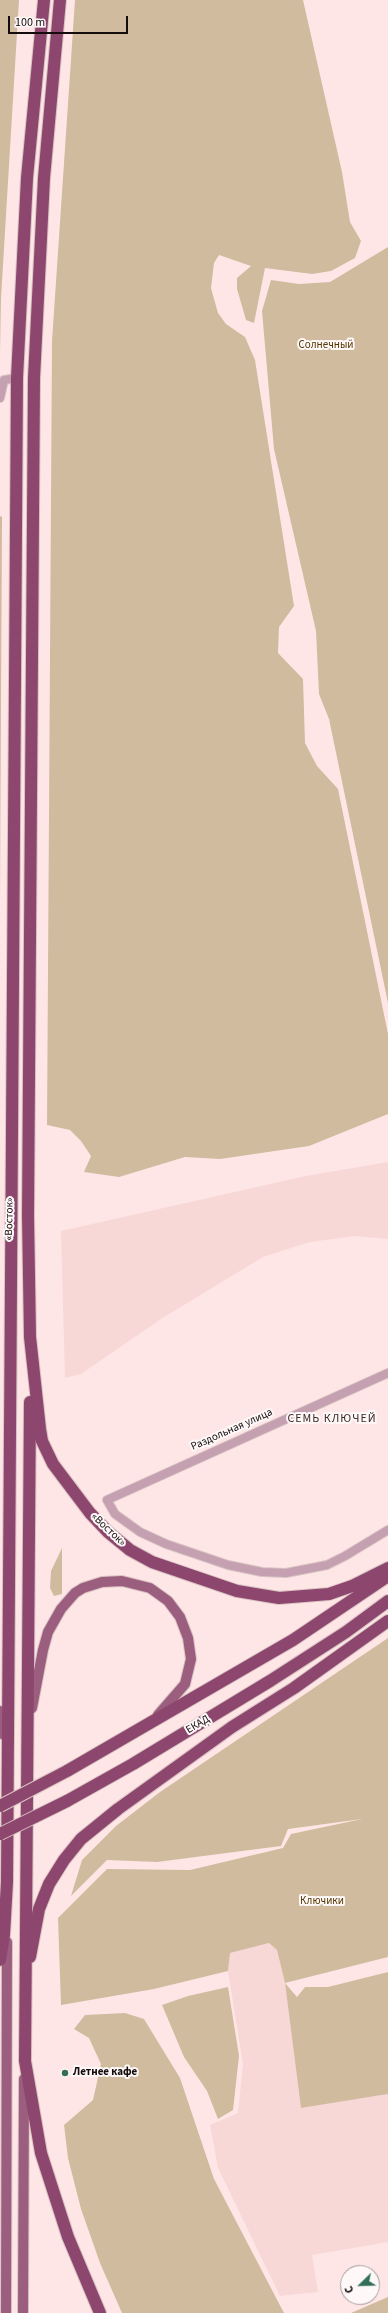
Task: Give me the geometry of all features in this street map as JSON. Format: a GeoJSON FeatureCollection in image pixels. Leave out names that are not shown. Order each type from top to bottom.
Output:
{"type":"FeatureCollection","features":[{"type":"Feature","properties":{"kind":"highway","name":"«Восток»"},"geometry":{"type":"LineString","coordinates":[[0,1960],[4,1935],[7,1882],[6,1771],[9,1305],[17,378],[27,178],[44,0]]}},
{"type":"Feature","properties":{"kind":"highway","name":"«Восток»"},"geometry":{"type":"LineString","coordinates":[[60,0],[45,170],[34,378],[29,1108],[30,1337],[42,1441],[53,1464],[90,1513],[108,1532],[130,1550],[152,1562],[237,1591],[278,1598],[329,1594],[352,1586],[388,1568]]}},
{"type":"Feature","properties":{"kind":"highway"},"geometry":{"type":"LineString","coordinates":[[0,1356],[9,1305]]}},
{"type":"Feature","properties":{"kind":"highway"},"geometry":{"type":"LineString","coordinates":[[30,1337],[25,2061],[41,2153],[68,2237],[100,2313]]}},
{"type":"Feature","properties":{"kind":"highway"},"geometry":{"type":"LineString","coordinates":[[0,1806],[67,1771],[293,1640],[388,1576]]}},
{"type":"Feature","properties":{"kind":"highway","name":"ЕКАД"},"geometry":{"type":"LineString","coordinates":[[0,1834],[67,1801],[134,1764],[270,1681],[346,1632],[388,1601]]}},
{"type":"Feature","properties":{"kind":"highway"},"geometry":{"type":"LineString","coordinates":[[25,1985],[40,1909],[49,1884],[64,1860],[81,1839],[118,1808],[232,1727],[294,1688],[388,1621]]}},
{"type":"Feature","properties":{"kind":"main road"},"geometry":{"type":"LineString","coordinates":[[28,1760],[31,1714],[36,1678],[48,1632],[67,1600],[75,1592],[92,1584],[122,1581],[150,1588],[168,1600],[186,1630],[191,1659],[185,1684],[168,1706],[143,1727]]}},
{"type":"Feature","properties":{"kind":"main road"},"geometry":{"type":"LineString","coordinates":[[0,1711],[6,1771]]}},
{"type":"Feature","properties":{"kind":"main road"},"geometry":{"type":"LineString","coordinates":[[6,2313],[7,1882]]}},
{"type":"Feature","properties":{"kind":"main road"},"geometry":{"type":"LineString","coordinates":[[23,2313],[25,2061]]}},
{"type":"Feature","properties":{"kind":"main road"},"geometry":{"type":"LineString","coordinates":[[0,2231],[6,2268]]}},
{"type":"Feature","properties":{"kind":"street"},"geometry":{"type":"LineString","coordinates":[[0,398],[4,380],[17,378]]}},
{"type":"Feature","properties":{"kind":"street","name":"Раздольная улица"},"geometry":{"type":"LineString","coordinates":[[388,1372],[107,1500],[115,1514],[140,1532],[159,1541],[228,1565],[262,1572],[286,1573],[327,1564],[346,1556],[388,1530]]}},
{"type":"Feature","properties":{"kind":"shaded area"},"geometry":{"type":"Polygon","coordinates":[[[388,1162],[388,1239],[355,1236],[310,1242],[263,1257],[161,1319],[81,1374],[65,1378],[61,1231],[306,1176],[388,1162]]]}},
{"type":"Feature","properties":{"kind":"shaded area"},"geometry":{"type":"Polygon","coordinates":[[[269,1943],[277,1950],[285,1983],[301,2108],[388,2094],[388,2242],[312,2255],[318,2292],[280,2296],[218,2168],[210,2125],[238,2113],[243,2064],[228,1971],[230,1953],[269,1943]]]}},
{"type":"Feature","properties":{"kind":"green space"},"geometry":{"type":"Polygon","coordinates":[[[0,0],[19,0],[1,298],[0,353],[0,0]]]}},
{"type":"Feature","properties":{"kind":"green space"},"geometry":{"type":"Polygon","coordinates":[[[75,0],[303,0],[342,172],[350,222],[361,241],[355,258],[331,271],[312,274],[265,268],[254,323],[246,320],[237,289],[237,278],[251,266],[219,255],[214,263],[211,288],[218,313],[226,324],[245,337],[255,360],[294,606],[279,627],[278,653],[303,679],[305,743],[317,766],[338,789],[388,1034],[388,1114],[309,1146],[220,1159],[185,1157],[119,1177],[84,1172],[91,1156],[81,1141],[70,1130],[47,1125],[52,341],[75,0]]]}},
{"type":"Feature","properties":{"kind":"green space","name":"Солнечный"},"geometry":{"type":"Polygon","coordinates":[[[388,247],[388,1003],[329,719],[319,694],[316,631],[274,449],[262,311],[271,280],[299,284],[330,282],[388,247]]]}},
{"type":"Feature","properties":{"kind":"green space"},"geometry":{"type":"Polygon","coordinates":[[[0,516],[2,517],[0,902],[0,516]]]}},
{"type":"Feature","properties":{"kind":"green space"},"geometry":{"type":"Polygon","coordinates":[[[62,1548],[62,1594],[54,1596],[50,1588],[51,1571],[62,1548]]]}},
{"type":"Feature","properties":{"kind":"green space","name":"Ключики"},"geometry":{"type":"Polygon","coordinates":[[[388,1638],[388,1957],[285,1983],[277,1950],[269,1943],[230,1953],[228,1971],[154,1989],[61,2005],[58,1918],[107,1869],[190,1870],[283,1848],[291,1834],[362,1819],[288,1829],[281,1846],[157,1862],[107,1860],[71,1896],[82,1860],[116,1826],[160,1792],[388,1638]]]}},
{"type":"Feature","properties":{"kind":"green space"},"geometry":{"type":"Polygon","coordinates":[[[388,1972],[388,2094],[301,2108],[285,1983],[297,1997],[305,1987],[328,1987],[388,1972]]]}},
{"type":"Feature","properties":{"kind":"green space"},"geometry":{"type":"Polygon","coordinates":[[[228,1987],[239,2056],[233,2110],[218,2119],[207,2091],[184,2057],[162,2005],[188,1996],[228,1987]]]}},
{"type":"Feature","properties":{"kind":"green space"},"geometry":{"type":"Polygon","coordinates":[[[125,2013],[144,2019],[180,2078],[214,2179],[284,2313],[122,2313],[100,2263],[81,2209],[68,2158],[64,2125],[93,2100],[101,2064],[89,2038],[74,2029],[85,2015],[125,2013]]]}},
{"type":"Feature","properties":{"kind":"green space"},"geometry":{"type":"Polygon","coordinates":[[[388,2297],[388,2313],[351,2313],[370,2305],[380,2305],[380,2300],[388,2297]]]}},
{"type":"Feature","properties":{"kind":"place","name":"Летнее кафе"},"geometry":{"type":"Point","coordinates":[65,2073]}},
{"type":"Feature","properties":{"kind":"district","name":"СЕМЬ КЛЮЧЕЙ"},"geometry":{"type":"Point","coordinates":[332,1419]}}]}
